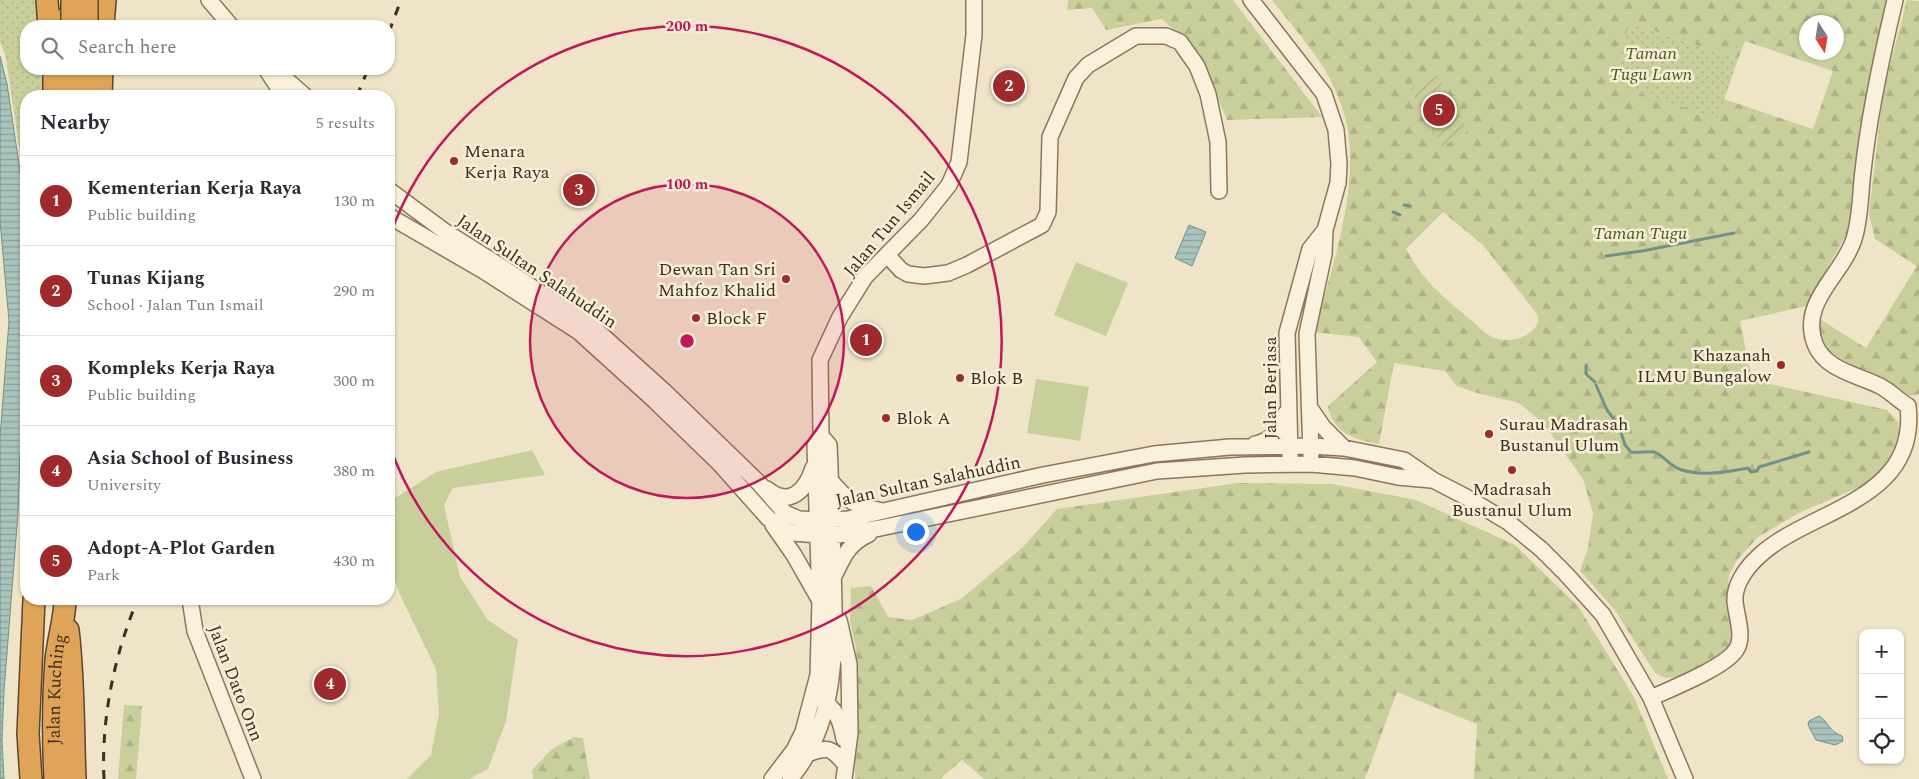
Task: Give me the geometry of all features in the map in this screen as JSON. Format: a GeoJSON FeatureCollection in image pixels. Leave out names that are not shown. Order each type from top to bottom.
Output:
{"type":"FeatureCollection","features":[{"type":"Feature","properties":{"kind":"highway"},"geometry":{"type":"LineString","coordinates":[[47,0],[49,20]]}},
{"type":"Feature","properties":{"kind":"highway"},"geometry":{"type":"LineString","coordinates":[[54,0],[56,20]]}},
{"type":"Feature","properties":{"kind":"highway"},"geometry":{"type":"LineString","coordinates":[[72,0],[72,20]]}},
{"type":"Feature","properties":{"kind":"highway"},"geometry":{"type":"LineString","coordinates":[[87,0],[87,20]]}},
{"type":"Feature","properties":{"kind":"highway"},"geometry":{"type":"LineString","coordinates":[[103,20],[105,0]]}},
{"type":"Feature","properties":{"kind":"highway"},"geometry":{"type":"LineString","coordinates":[[64,20],[76,16],[82,16],[88,20]]}},
{"type":"Feature","properties":{"kind":"highway"},"geometry":{"type":"LineString","coordinates":[[70,86],[81,75]]}},
{"type":"Feature","properties":{"kind":"highway"},"geometry":{"type":"LineString","coordinates":[[70,86],[91,75]]}},
{"type":"Feature","properties":{"kind":"highway","name":"Jalan Kuching"},"geometry":{"type":"LineString","coordinates":[[31,779],[28,734],[34,605]]}},
{"type":"Feature","properties":{"kind":"highway"},"geometry":{"type":"LineString","coordinates":[[65,605],[72,662],[75,779]]}},
{"type":"Feature","properties":{"kind":"highway","name":"Jalan Kuching"},"geometry":{"type":"LineString","coordinates":[[56,779],[54,711],[56,658],[65,605]]}},
{"type":"Feature","properties":{"kind":"highway"},"geometry":{"type":"LineString","coordinates":[[22,779],[22,736],[29,686]]}},
{"type":"Feature","properties":{"kind":"street"},"geometry":{"type":"LineString","coordinates":[[209,0],[226,20]]}},
{"type":"Feature","properties":{"kind":"street","name":"Jalan Tun Ismail"},"geometry":{"type":"LineString","coordinates":[[790,779],[804,765],[828,698],[834,662],[827,602],[824,520],[815,446],[821,436],[820,360],[840,317],[865,278],[921,220],[944,190],[960,162],[974,35],[974,0]]}},
{"type":"Feature","properties":{"kind":"street","name":"Jalan Berjasa"},"geometry":{"type":"LineString","coordinates":[[1251,0],[1324,94],[1336,130],[1338,183],[1325,230],[1324,254],[1307,334],[1311,464]]}},
{"type":"Feature","properties":{"kind":"street"},"geometry":{"type":"LineString","coordinates":[[1651,698],[1722,662],[1736,650],[1740,639],[1735,600],[1738,587],[1746,571],[1760,555],[1782,540],[1878,492],[1896,478],[1908,457],[1913,437],[1908,406],[1881,387],[1829,363],[1816,346],[1810,320],[1818,300],[1853,240],[1860,214],[1863,171],[1895,0]]}},
{"type":"Feature","properties":{"kind":"street"},"geometry":{"type":"LineString","coordinates":[[887,255],[901,270],[908,274],[924,276],[948,273],[967,265],[1042,225],[1048,212],[1050,137],[1076,78],[1088,65],[1136,36],[1166,36],[1180,42],[1197,66],[1208,94],[1218,142],[1219,191]]}},
{"type":"Feature","properties":{"kind":"street"},"geometry":{"type":"LineString","coordinates":[[270,75],[280,90]]}},
{"type":"Feature","properties":{"kind":"street"},"geometry":{"type":"LineString","coordinates":[[281,75],[298,90]]}},
{"type":"Feature","properties":{"kind":"street","name":"Jalan Sultan Salahuddin"},"geometry":{"type":"LineString","coordinates":[[395,194],[443,230],[594,328],[664,391],[758,482],[786,513],[799,518],[824,520],[886,511],[1043,475],[1154,454],[1246,446],[1311,446],[1344,448],[1404,460],[1433,480],[1508,522],[1541,549],[1603,615],[1651,698],[1685,779]]}},
{"type":"Feature","properties":{"kind":"street","name":"Jalan Sultan Salahuddin"},"geometry":{"type":"LineString","coordinates":[[395,219],[482,270],[578,332],[655,401],[712,456],[768,518],[793,533],[825,536],[880,528],[1157,471],[1311,464],[1355,468],[1398,477],[1433,480]]}},
{"type":"Feature","properties":{"kind":"street","name":"Jalan Berjasa"},"geometry":{"type":"LineString","coordinates":[[1290,464],[1287,333],[1310,250],[1325,230]]}},
{"type":"Feature","properties":{"kind":"street"},"geometry":{"type":"LineString","coordinates":[[1310,406],[1323,427],[1344,448]]}},
{"type":"Feature","properties":{"kind":"street"},"geometry":{"type":"LineString","coordinates":[[1246,446],[1265,442],[1278,431],[1288,410]]}},
{"type":"Feature","properties":{"kind":"street","name":"Jalan Tun Ismail"},"geometry":{"type":"LineString","coordinates":[[821,436],[829,445],[830,480],[824,520]]}},
{"type":"Feature","properties":{"kind":"street"},"geometry":{"type":"LineString","coordinates":[[758,482],[776,496],[786,497],[795,494],[803,489],[809,480],[816,460]]}},
{"type":"Feature","properties":{"kind":"street"},"geometry":{"type":"LineString","coordinates":[[830,480],[855,505],[886,511]]}},
{"type":"Feature","properties":{"kind":"street"},"geometry":{"type":"LineString","coordinates":[[768,518],[827,602],[849,664],[850,733],[845,764]]}},
{"type":"Feature","properties":{"kind":"street"},"geometry":{"type":"LineString","coordinates":[[833,577],[849,548],[858,540],[880,528]]}},
{"type":"Feature","properties":{"kind":"street","name":"Jalan Tun Ismail"},"geometry":{"type":"LineString","coordinates":[[774,778],[794,750],[803,732],[814,694],[827,602],[833,577],[825,536]]}},
{"type":"Feature","properties":{"kind":"street","name":"Jalan Dato Onn"},"geometry":{"type":"LineString","coordinates":[[191,605],[195,632],[253,779]]}},
{"type":"Feature","properties":{"kind":"street"},"geometry":{"type":"LineString","coordinates":[[814,694],[845,701],[850,710]]}},
{"type":"Feature","properties":{"kind":"street"},"geometry":{"type":"LineString","coordinates":[[828,698],[840,719],[845,764]]}},
{"type":"Feature","properties":{"kind":"street"},"geometry":{"type":"LineString","coordinates":[[804,765],[823,748],[836,753],[845,764]]}},
{"type":"Feature","properties":{"kind":"green space"},"geometry":{"type":"Polygon","coordinates":[[[0,0],[37,0],[41,20],[20,20],[20,75],[43,75],[44,90],[20,90],[20,153],[6,58],[0,41],[0,0]]]}},
{"type":"Feature","properties":{"kind":"green space"},"geometry":{"type":"Polygon","coordinates":[[[1068,0],[1233,0],[1322,117],[1227,120],[1211,83],[1191,46],[1162,19],[1106,30],[1092,8],[1067,10],[1068,0]]]}},
{"type":"Feature","properties":{"kind":"green space","name":"Taman Tugu"},"geometry":{"type":"Polygon","coordinates":[[[1272,0],[1889,0],[1850,228],[1806,306],[1740,321],[1752,380],[1887,410],[1898,422],[1901,440],[1880,478],[1801,512],[1758,537],[1737,560],[1729,575],[1727,604],[1734,632],[1732,643],[1723,652],[1680,677],[1666,678],[1655,673],[1614,609],[1580,571],[1588,548],[1593,513],[1583,479],[1543,423],[1519,403],[1457,386],[1445,371],[1394,363],[1379,444],[1346,434],[1334,423],[1328,406],[1377,362],[1359,337],[1314,332],[1341,233],[1346,207],[1350,156],[1345,115],[1339,99],[1325,70],[1272,0]],[[1799,15],[1799,59],[1745,41],[1738,59],[1630,23],[1724,99],[1813,129],[1833,71],[1801,60],[1844,60],[1844,15],[1799,15]],[[1443,212],[1406,249],[1412,260],[1434,288],[1489,336],[1501,340],[1511,340],[1525,336],[1537,325],[1537,314],[1483,245],[1443,212]]]}},
{"type":"Feature","properties":{"kind":"green space"},"geometry":{"type":"Polygon","coordinates":[[[1907,0],[1919,1],[1919,394],[1910,396],[1827,351],[1818,333],[1818,318],[1866,348],[1917,266],[1875,239],[1869,214],[1883,93],[1907,0]]]}},
{"type":"Feature","properties":{"kind":"green space","name":"Taman Tugu Lawn"},"geometry":{"type":"Polygon","coordinates":[[[1630,23],[1738,59],[1718,118],[1609,84],[1630,23]]]}},
{"type":"Feature","properties":{"kind":"green space"},"geometry":{"type":"Polygon","coordinates":[[[1436,74],[1469,131],[1442,147],[1410,89],[1436,74]]]}},
{"type":"Feature","properties":{"kind":"green space"},"geometry":{"type":"Polygon","coordinates":[[[1076,262],[1128,283],[1106,336],[1054,315],[1076,262]]]}},
{"type":"Feature","properties":{"kind":"green space"},"geometry":{"type":"Polygon","coordinates":[[[1036,379],[1089,387],[1080,441],[1027,433],[1036,379]]]}},
{"type":"Feature","properties":{"kind":"green space"},"geometry":{"type":"Polygon","coordinates":[[[532,450],[545,475],[453,488],[444,505],[460,577],[488,620],[518,640],[506,721],[488,769],[469,779],[407,779],[431,755],[439,714],[436,669],[395,581],[395,498],[436,472],[532,450]]]}},
{"type":"Feature","properties":{"kind":"green space"},"geometry":{"type":"Polygon","coordinates":[[[1238,483],[1332,484],[1416,500],[1515,545],[1578,606],[1634,697],[1668,779],[1474,779],[1477,724],[1397,692],[1365,779],[984,779],[962,760],[940,779],[855,779],[856,648],[850,622],[851,588],[871,586],[888,617],[912,620],[961,599],[1023,547],[1057,509],[1238,483]]]}},
{"type":"Feature","properties":{"kind":"green space"},"geometry":{"type":"Polygon","coordinates":[[[124,705],[142,706],[136,779],[118,779],[124,705]]]}},
{"type":"Feature","properties":{"kind":"green space"},"geometry":{"type":"Polygon","coordinates":[[[574,737],[583,738],[590,779],[533,779],[532,770],[552,749],[574,737]]]}},
{"type":"Feature","properties":{"kind":"water"},"geometry":{"type":"Polygon","coordinates":[[[0,56],[7,84],[20,171],[20,455],[18,513],[4,691],[2,740],[4,779],[0,779],[0,437],[9,321],[0,221],[0,56]]]}},
{"type":"Feature","properties":{"kind":"water"},"geometry":{"type":"Polygon","coordinates":[[[1189,225],[1206,232],[1192,266],[1175,258],[1189,225]]]}},
{"type":"Feature","properties":{"kind":"water"},"geometry":{"type":"Polygon","coordinates":[[[1819,716],[1831,729],[1842,736],[1843,741],[1835,745],[1816,740],[1808,725],[1809,721],[1819,716]]]}},
{"type":"Feature","properties":{"kind":"waterway"},"geometry":{"type":"LineString","coordinates":[[1404,205],[1410,206]]}},
{"type":"Feature","properties":{"kind":"waterway"},"geometry":{"type":"LineString","coordinates":[[1393,212],[1400,215]]}},
{"type":"Feature","properties":{"kind":"waterway"},"geometry":{"type":"LineString","coordinates":[[1606,256],[1734,233]]}},
{"type":"Feature","properties":{"kind":"waterway"},"geometry":{"type":"LineString","coordinates":[[1586,365],[1586,374],[1595,382]]}},
{"type":"Feature","properties":{"kind":"waterway"},"geometry":{"type":"LineString","coordinates":[[1596,385],[1607,410],[1619,426],[1625,445],[1631,452],[1654,452],[1679,469],[1705,473],[1748,468],[1751,472],[1757,471],[1759,467],[1809,452]]}},
{"type":"Feature","properties":{"kind":"railway"},"geometry":{"type":"LineString","coordinates":[[394,20],[401,0]]}},
{"type":"Feature","properties":{"kind":"railway"},"geometry":{"type":"LineString","coordinates":[[359,90],[366,75]]}},
{"type":"Feature","properties":{"kind":"railway"},"geometry":{"type":"LineString","coordinates":[[104,779],[105,734],[111,688],[122,644],[135,605]]}},
{"type":"Feature","properties":{"kind":"place","name":"Tunas Kijang"},"geometry":{"type":"Point","coordinates":[1009,86]}},
{"type":"Feature","properties":{"kind":"place","name":"Adopt-A-Plot Garden"},"geometry":{"type":"Point","coordinates":[1439,110]}},
{"type":"Feature","properties":{"kind":"place","name":"Menara Kerja Raya"},"geometry":{"type":"Point","coordinates":[454,161]}},
{"type":"Feature","properties":{"kind":"place","name":"Kompleks Kerja Raya"},"geometry":{"type":"Point","coordinates":[579,190]}},
{"type":"Feature","properties":{"kind":"place","name":"Dewan Tan Sri Mahfoz Khalid"},"geometry":{"type":"Point","coordinates":[786,279]}},
{"type":"Feature","properties":{"kind":"place","name":"Block F"},"geometry":{"type":"Point","coordinates":[696,318]}},
{"type":"Feature","properties":{"kind":"place","name":"Kementerian Kerja Raya"},"geometry":{"type":"Point","coordinates":[866,340]}},
{"type":"Feature","properties":{"kind":"place","name":"Khazanah ILMU Bungalow"},"geometry":{"type":"Point","coordinates":[1781,365]}},
{"type":"Feature","properties":{"kind":"place","name":"Blok B"},"geometry":{"type":"Point","coordinates":[960,378]}},
{"type":"Feature","properties":{"kind":"place","name":"Blok A"},"geometry":{"type":"Point","coordinates":[886,418]}},
{"type":"Feature","properties":{"kind":"place","name":"Surau Madrasah Bustanul Ulum"},"geometry":{"type":"Point","coordinates":[1489,434]}},
{"type":"Feature","properties":{"kind":"place","name":"Madrasah Bustanul Ulum"},"geometry":{"type":"Point","coordinates":[1512,470]}},
{"type":"Feature","properties":{"kind":"place","name":"Asia School of Business"},"geometry":{"type":"Point","coordinates":[330,684]}}]}
